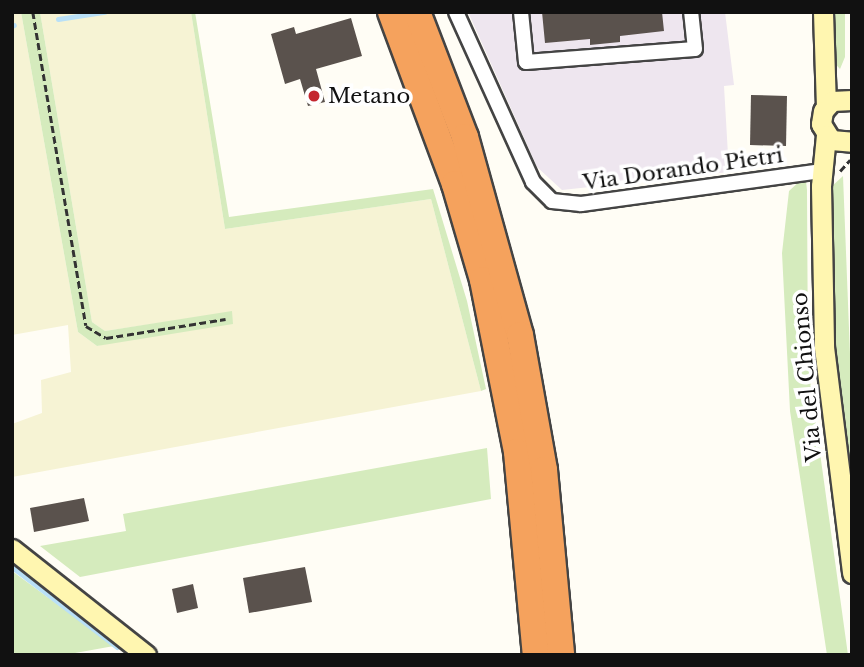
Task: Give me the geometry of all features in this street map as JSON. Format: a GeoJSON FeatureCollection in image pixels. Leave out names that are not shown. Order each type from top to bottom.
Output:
{"type":"FeatureCollection","features":[{"type":"Feature","properties":{"kind":"highway"},"geometry":{"type":"LineString","coordinates":[[390,12],[455,184],[483,281],[519,465],[536,655]]}},
{"type":"Feature","properties":{"kind":"highway"},"geometry":{"type":"LineString","coordinates":[[416,12],[465,137],[520,335],[547,494],[561,655]]}},
{"type":"Feature","properties":{"kind":"main road","name":"Via del Chionso"},"geometry":{"type":"LineString","coordinates":[[822,12],[826,106],[821,124],[826,135],[823,173],[824,347],[852,573]]}},
{"type":"Feature","properties":{"kind":"main road"},"geometry":{"type":"LineString","coordinates":[[822,59],[852,99]]}},
{"type":"Feature","properties":{"kind":"main road"},"geometry":{"type":"LineString","coordinates":[[826,106],[839,99],[852,99]]}},
{"type":"Feature","properties":{"kind":"main road"},"geometry":{"type":"LineString","coordinates":[[823,173],[849,142],[826,135]]}},
{"type":"Feature","properties":{"kind":"main road"},"geometry":{"type":"LineString","coordinates":[[12,549],[146,655]]}},
{"type":"Feature","properties":{"kind":"street","name":"Via Dorando Pietri"},"geometry":{"type":"LineString","coordinates":[[456,12],[533,182],[552,201],[581,204],[823,173]]}},
{"type":"Feature","properties":{"kind":"street"},"geometry":{"type":"LineString","coordinates":[[521,12],[526,62],[695,50],[691,12]]}},
{"type":"Feature","properties":{"kind":"path"},"geometry":{"type":"LineString","coordinates":[[33,12],[86,326],[106,338],[226,319]]}},
{"type":"Feature","properties":{"kind":"shaded area"},"geometry":{"type":"Polygon","coordinates":[[[12,12],[21,12],[78,332],[97,346],[232,312],[105,331],[92,322],[40,12],[191,12],[225,229],[431,199],[481,391],[12,477],[12,424],[42,413],[41,380],[71,372],[68,325],[12,335],[12,12]]]}},
{"type":"Feature","properties":{"kind":"shaded area"},"geometry":{"type":"Polygon","coordinates":[[[468,12],[725,12],[734,85],[724,86],[729,172],[562,190],[537,167],[468,12]]]}},
{"type":"Feature","properties":{"kind":"green space"},"geometry":{"type":"Polygon","coordinates":[[[21,12],[40,12],[92,322],[105,331],[232,311],[233,324],[97,346],[78,332],[21,12]]]}},
{"type":"Feature","properties":{"kind":"green space"},"geometry":{"type":"Polygon","coordinates":[[[191,12],[195,12],[229,217],[433,189],[467,301],[486,389],[481,391],[431,199],[225,229],[191,12]]]}},
{"type":"Feature","properties":{"kind":"green space"},"geometry":{"type":"Polygon","coordinates":[[[829,12],[845,12],[845,57],[840,69],[829,57],[829,12]]]}},
{"type":"Feature","properties":{"kind":"green space"},"geometry":{"type":"Polygon","coordinates":[[[843,176],[852,405],[852,517],[835,393],[830,188],[843,176]]]}},
{"type":"Feature","properties":{"kind":"green space"},"geometry":{"type":"Polygon","coordinates":[[[801,180],[806,181],[807,190],[808,366],[848,655],[827,655],[790,411],[782,253],[789,191],[801,180]]]}},
{"type":"Feature","properties":{"kind":"green space"},"geometry":{"type":"Polygon","coordinates":[[[487,448],[491,499],[80,577],[40,546],[126,531],[123,514],[487,448]]]}},
{"type":"Feature","properties":{"kind":"green space"},"geometry":{"type":"Polygon","coordinates":[[[12,571],[114,646],[64,655],[12,655],[12,571]]]}},
{"type":"Feature","properties":{"kind":"building"},"geometry":{"type":"Polygon","coordinates":[[[542,12],[662,12],[664,31],[620,36],[620,42],[590,45],[590,39],[545,43],[542,12]]]}},
{"type":"Feature","properties":{"kind":"building"},"geometry":{"type":"Polygon","coordinates":[[[351,18],[362,56],[316,69],[325,102],[308,106],[300,79],[285,84],[271,34],[294,27],[296,34],[351,18]]]}},
{"type":"Feature","properties":{"kind":"building"},"geometry":{"type":"Polygon","coordinates":[[[751,95],[787,96],[786,146],[750,145],[751,95]]]}},
{"type":"Feature","properties":{"kind":"building"},"geometry":{"type":"Polygon","coordinates":[[[84,498],[89,521],[34,532],[30,508],[84,498]]]}},
{"type":"Feature","properties":{"kind":"building"},"geometry":{"type":"Polygon","coordinates":[[[305,567],[312,602],[249,613],[243,578],[305,567]]]}},
{"type":"Feature","properties":{"kind":"building"},"geometry":{"type":"Polygon","coordinates":[[[193,584],[198,608],[177,613],[172,589],[193,584]]]}},
{"type":"Feature","properties":{"kind":"waterway"},"geometry":{"type":"LineString","coordinates":[[58,19],[104,12]]}},
{"type":"Feature","properties":{"kind":"waterway"},"geometry":{"type":"LineString","coordinates":[[12,567],[117,647]]}},
{"type":"Feature","properties":{"kind":"place","name":"Metano"},"geometry":{"type":"Point","coordinates":[314,96]}}]}
